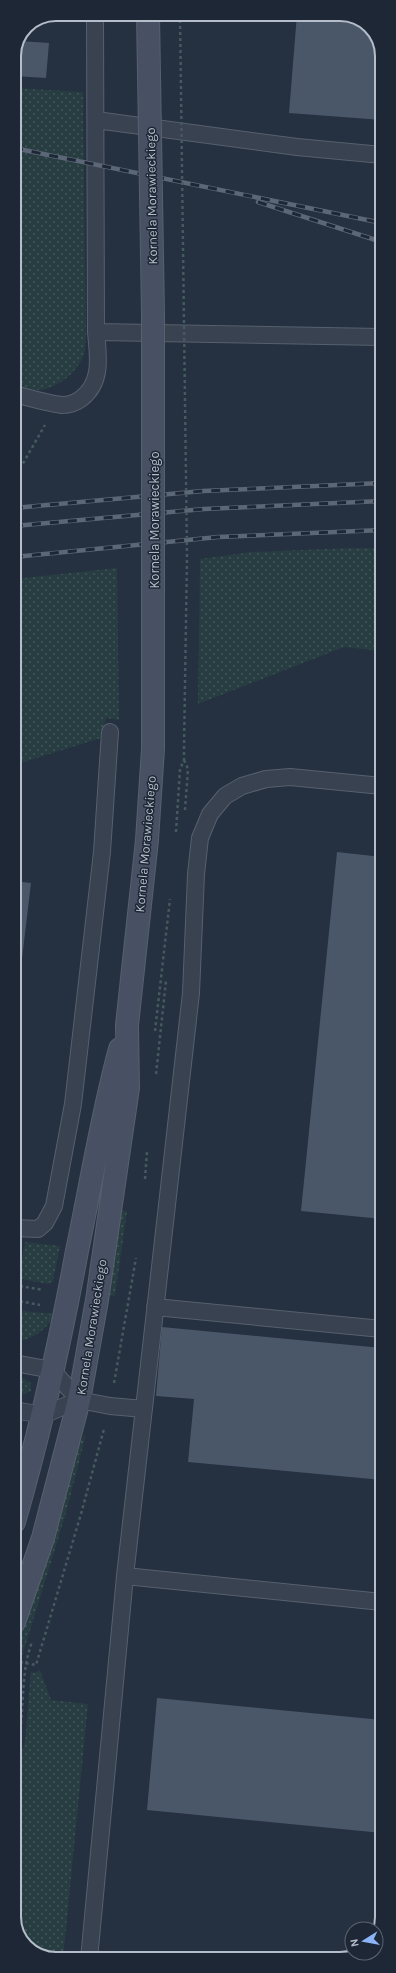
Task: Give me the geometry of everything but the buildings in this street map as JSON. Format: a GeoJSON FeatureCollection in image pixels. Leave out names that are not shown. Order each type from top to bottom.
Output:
{"type":"FeatureCollection","features":[{"type":"Feature","properties":{"kind":"street","name":"Kornela Morawieckiego"},"geometry":{"type":"LineString","coordinates":[[21,1602],[43,1538],[79,1400],[114,1193],[128,1088],[127,1025],[147,840],[152,749],[154,323],[148,21]]}},
{"type":"Feature","properties":{"kind":"street","name":"Kornela Morawieckiego"},"geometry":{"type":"LineString","coordinates":[[21,1496],[43,1415],[110,1086],[127,1025]]}},
{"type":"Feature","properties":{"kind":"lane"},"geometry":{"type":"LineString","coordinates":[[21,396],[64,405],[78,402],[90,392],[97,377],[99,363],[96,332],[95,21]]}},
{"type":"Feature","properties":{"kind":"lane"},"geometry":{"type":"LineString","coordinates":[[96,120],[297,147],[375,154]]}},
{"type":"Feature","properties":{"kind":"lane"},"geometry":{"type":"LineString","coordinates":[[96,332],[375,337]]}},
{"type":"Feature","properties":{"kind":"lane"},"geometry":{"type":"LineString","coordinates":[[21,1228],[38,1229],[45,1223],[54,1206],[72,1111],[102,852],[110,732]]}},
{"type":"Feature","properties":{"kind":"lane"},"geometry":{"type":"LineString","coordinates":[[90,1952],[125,1576],[190,992],[196,874],[200,838],[210,814],[225,796],[242,786],[266,779],[290,777],[375,785]]}},
{"type":"Feature","properties":{"kind":"lane"},"geometry":{"type":"LineString","coordinates":[[155,1307],[375,1328]]}},
{"type":"Feature","properties":{"kind":"lane"},"geometry":{"type":"LineString","coordinates":[[21,1364],[52,1370],[79,1400]]}},
{"type":"Feature","properties":{"kind":"lane"},"geometry":{"type":"LineString","coordinates":[[21,1411],[43,1415],[79,1400],[144,1409]]}},
{"type":"Feature","properties":{"kind":"lane"},"geometry":{"type":"LineString","coordinates":[[125,1576],[375,1601]]}},
{"type":"Feature","properties":{"kind":"path"},"geometry":{"type":"LineString","coordinates":[[180,21],[186,556],[184,760]]}},
{"type":"Feature","properties":{"kind":"path"},"geometry":{"type":"LineString","coordinates":[[21,467],[52,412],[78,402]]}},
{"type":"Feature","properties":{"kind":"path"},"geometry":{"type":"LineString","coordinates":[[21,1286],[47,1291]]}},
{"type":"Feature","properties":{"kind":"green space"},"geometry":{"type":"Polygon","coordinates":[[[21,88],[83,92],[85,350],[77,367],[60,383],[46,389],[21,387],[21,88]]]}},
{"type":"Feature","properties":{"kind":"green space"},"geometry":{"type":"Polygon","coordinates":[[[375,548],[375,650],[344,647],[198,704],[200,559],[252,552],[375,548]]]}},
{"type":"Feature","properties":{"kind":"green space"},"geometry":{"type":"Polygon","coordinates":[[[117,568],[119,720],[106,718],[101,738],[21,763],[21,578],[117,568]]]}},
{"type":"Feature","properties":{"kind":"green space"},"geometry":{"type":"Polygon","coordinates":[[[119,1210],[127,1211],[115,1296],[106,1295],[119,1210]]]}},
{"type":"Feature","properties":{"kind":"green space"},"geometry":{"type":"Polygon","coordinates":[[[25,1242],[60,1246],[53,1281],[48,1284],[22,1279],[21,1265],[25,1242]]]}},
{"type":"Feature","properties":{"kind":"green space"},"geometry":{"type":"Polygon","coordinates":[[[23,1311],[55,1314],[47,1325],[38,1333],[21,1341],[21,1312],[23,1311]]]}},
{"type":"Feature","properties":{"kind":"green space"},"geometry":{"type":"Polygon","coordinates":[[[21,1377],[31,1383],[31,1391],[22,1395],[21,1377]]]}},
{"type":"Feature","properties":{"kind":"green space"},"geometry":{"type":"Polygon","coordinates":[[[86,1434],[66,1513],[21,1656],[21,1627],[35,1587],[76,1447],[86,1434]]]}},
{"type":"Feature","properties":{"kind":"green space"},"geometry":{"type":"Polygon","coordinates":[[[40,1670],[51,1700],[88,1704],[64,1952],[49,1951],[31,1942],[22,1926],[21,1921],[21,1754],[25,1741],[31,1672],[35,1673],[40,1670]]]}},
{"type":"Feature","properties":{"kind":"railway"},"geometry":{"type":"LineString","coordinates":[[21,149],[375,222]]}},
{"type":"Feature","properties":{"kind":"railway"},"geometry":{"type":"LineString","coordinates":[[258,202],[375,240]]}},
{"type":"Feature","properties":{"kind":"railway"},"geometry":{"type":"LineString","coordinates":[[21,507],[203,491],[375,483]]}},
{"type":"Feature","properties":{"kind":"railway"},"geometry":{"type":"LineString","coordinates":[[21,525],[204,509],[375,501]]}},
{"type":"Feature","properties":{"kind":"railway"},"geometry":{"type":"LineString","coordinates":[[21,556],[218,537],[375,530]]}}]}
